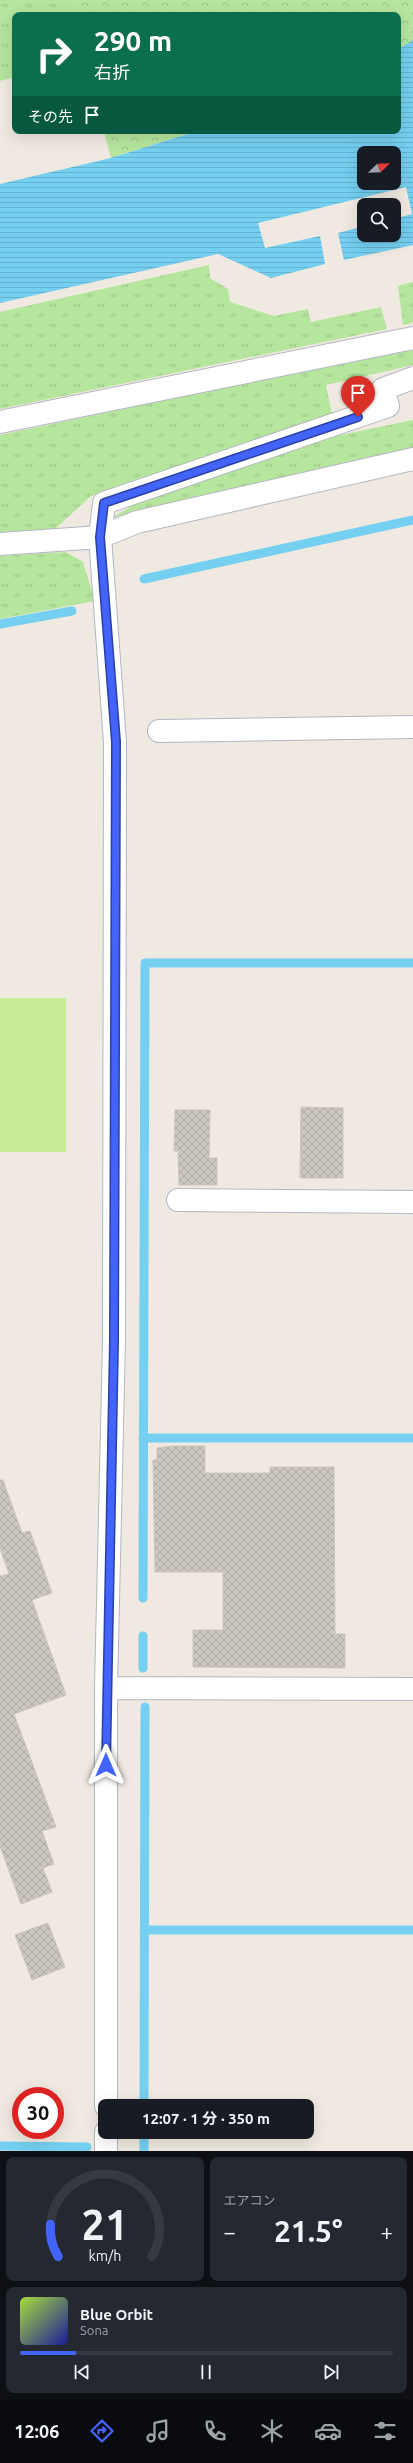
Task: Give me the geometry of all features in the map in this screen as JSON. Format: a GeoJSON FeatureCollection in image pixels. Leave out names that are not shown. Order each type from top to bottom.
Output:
{"type":"FeatureCollection","features":[{"type":"Feature","properties":{"kind":"street"},"geometry":{"type":"LineString","coordinates":[[0,422],[413,338]]}},
{"type":"Feature","properties":{"kind":"street"},"geometry":{"type":"LineString","coordinates":[[106,2099],[106,1688],[114,1341],[116,742],[100,537],[104,503],[388,406],[383,388],[413,378]]}},
{"type":"Feature","properties":{"kind":"street"},"geometry":{"type":"LineString","coordinates":[[0,544],[100,537],[137,522],[413,459]]}},
{"type":"Feature","properties":{"kind":"street"},"geometry":{"type":"LineString","coordinates":[[158,731],[413,727]]}},
{"type":"Feature","properties":{"kind":"street"},"geometry":{"type":"LineString","coordinates":[[178,1200],[413,1202]]}},
{"type":"Feature","properties":{"kind":"street"},"geometry":{"type":"LineString","coordinates":[[106,1688],[413,1689]]}},
{"type":"Feature","properties":{"kind":"street"},"geometry":{"type":"LineString","coordinates":[[106,2139],[106,2151]]}},
{"type":"Feature","properties":{"kind":"green space"},"geometry":{"type":"Polygon","coordinates":[[[0,0],[72,0],[75,12],[12,12],[12,78],[0,81],[0,0]]]}},
{"type":"Feature","properties":{"kind":"green space"},"geometry":{"type":"Polygon","coordinates":[[[72,0],[413,0],[413,40],[401,47],[401,12],[75,12],[72,0]]]}},
{"type":"Feature","properties":{"kind":"green space"},"geometry":{"type":"Polygon","coordinates":[[[105,134],[187,134],[111,158],[105,134]]]}},
{"type":"Feature","properties":{"kind":"green space"},"geometry":{"type":"Polygon","coordinates":[[[209,265],[210,278],[228,289],[230,302],[274,316],[308,309],[311,322],[381,307],[387,329],[0,409],[0,312],[209,265]]]}},
{"type":"Feature","properties":{"kind":"green space"},"geometry":{"type":"Polygon","coordinates":[[[413,282],[413,323],[403,325],[398,286],[413,282]]]}},
{"type":"Feature","properties":{"kind":"green space"},"geometry":{"type":"Polygon","coordinates":[[[413,348],[413,365],[326,385],[333,419],[91,496],[55,529],[0,532],[0,435],[413,348]]]}},
{"type":"Feature","properties":{"kind":"green space"},"geometry":{"type":"Polygon","coordinates":[[[413,420],[413,450],[111,518],[152,495],[326,438],[413,420]]]}},
{"type":"Feature","properties":{"kind":"green space"},"geometry":{"type":"Polygon","coordinates":[[[66,552],[83,562],[95,601],[0,619],[0,556],[66,552]]]}},
{"type":"Feature","properties":{"kind":"green space"},"geometry":{"type":"Polygon","coordinates":[[[0,998],[66,998],[66,1152],[0,1152],[0,998]]]}},
{"type":"Feature","properties":{"kind":"water"},"geometry":{"type":"Polygon","coordinates":[[[413,40],[413,245],[344,260],[338,233],[357,228],[357,242],[401,242],[401,217],[412,214],[406,187],[401,188],[401,146],[357,146],[357,190],[394,190],[258,223],[265,248],[320,236],[325,264],[271,278],[218,254],[0,303],[0,184],[111,158],[187,134],[401,134],[401,47],[413,40]]]}},
{"type":"Feature","properties":{"kind":"building"},"geometry":{"type":"Polygon","coordinates":[[[301,1107],[343,1108],[343,1178],[300,1178],[301,1107]]]}},
{"type":"Feature","properties":{"kind":"building"},"geometry":{"type":"Polygon","coordinates":[[[175,1110],[210,1110],[209,1158],[217,1158],[217,1185],[179,1185],[178,1151],[174,1151],[175,1110]]]}},
{"type":"Feature","properties":{"kind":"building"},"geometry":{"type":"Polygon","coordinates":[[[172,1446],[205,1446],[205,1473],[270,1473],[270,1467],[334,1467],[335,1634],[345,1634],[345,1668],[193,1667],[193,1630],[223,1630],[223,1572],[155,1572],[153,1460],[157,1460],[157,1448],[172,1446]]]}},
{"type":"Feature","properties":{"kind":"building"},"geometry":{"type":"Polygon","coordinates":[[[0,1480],[3,1480],[22,1533],[30,1531],[52,1593],[32,1600],[66,1695],[14,1714],[56,1827],[42,1831],[54,1864],[43,1868],[52,1892],[21,1904],[0,1846],[0,1576],[9,1574],[0,1548],[0,1480]]]}},
{"type":"Feature","properties":{"kind":"building"},"geometry":{"type":"Polygon","coordinates":[[[48,1923],[65,1967],[32,1980],[15,1935],[48,1923]]]}},
{"type":"Feature","properties":{"kind":"waterway"},"geometry":{"type":"LineString","coordinates":[[144,579],[413,520]]}},
{"type":"Feature","properties":{"kind":"waterway"},"geometry":{"type":"LineString","coordinates":[[0,624],[72,611]]}},
{"type":"Feature","properties":{"kind":"waterway"},"geometry":{"type":"LineString","coordinates":[[143,1598],[145,963],[413,963]]}},
{"type":"Feature","properties":{"kind":"waterway"},"geometry":{"type":"LineString","coordinates":[[143,1438],[413,1438]]}},
{"type":"Feature","properties":{"kind":"waterway"},"geometry":{"type":"LineString","coordinates":[[143,1636],[143,1668]]}},
{"type":"Feature","properties":{"kind":"waterway"},"geometry":{"type":"LineString","coordinates":[[144,2099],[145,1707]]}},
{"type":"Feature","properties":{"kind":"waterway"},"geometry":{"type":"LineString","coordinates":[[144,1930],[413,1930]]}},
{"type":"Feature","properties":{"kind":"waterway"},"geometry":{"type":"LineString","coordinates":[[144,2139],[144,2151]]}},
{"type":"Feature","properties":{"kind":"waterway"},"geometry":{"type":"LineString","coordinates":[[0,2146],[87,2147]]}},
{"type":"Feature","properties":{"kind":"route"},"geometry":{"type":"LineString","coordinates":[[106,1765],[106,1688],[112,1371],[114,1341],[116,742],[100,537],[104,503],[358,417]]}}]}
